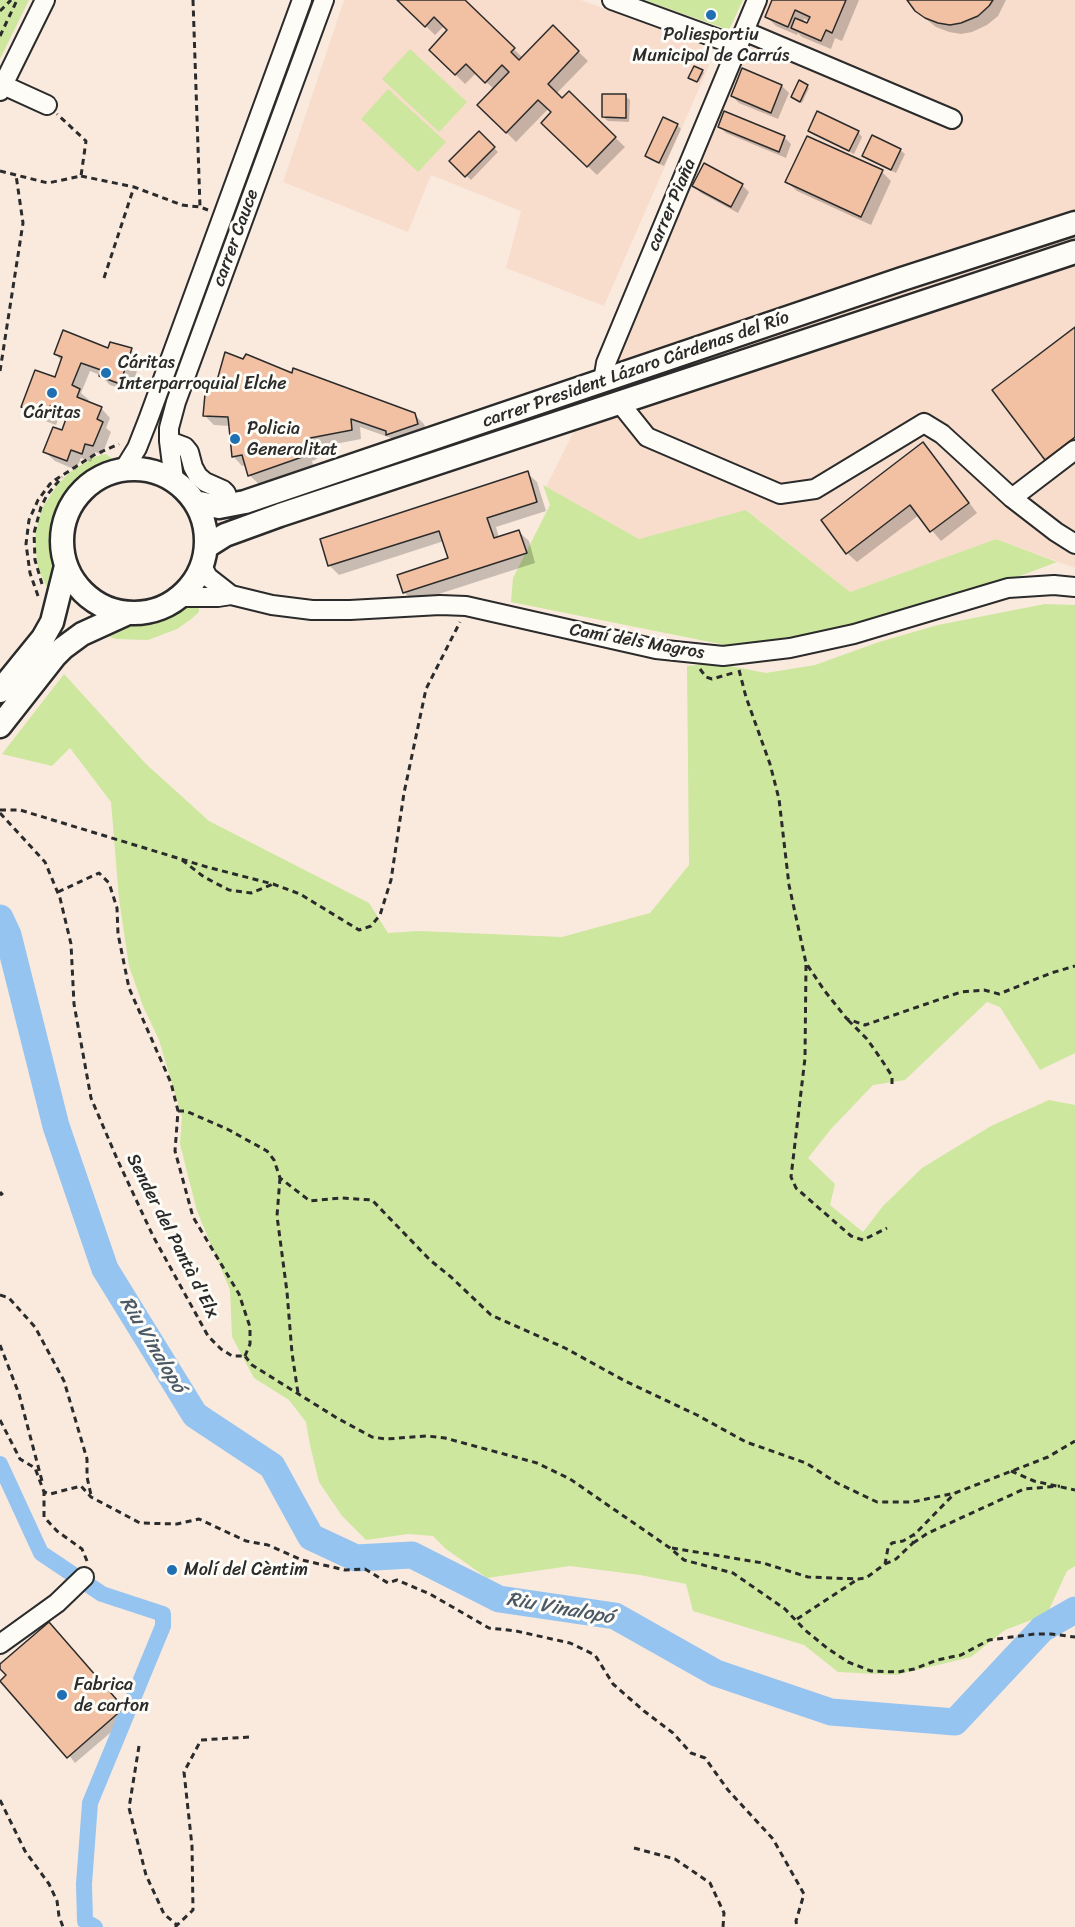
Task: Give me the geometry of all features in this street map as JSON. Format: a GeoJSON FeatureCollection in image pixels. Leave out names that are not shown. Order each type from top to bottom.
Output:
{"type":"FeatureCollection","features":[{"type":"Feature","properties":{"kind":"main road","name":"carrer President Lázaro Cárdenas del Río"},"geometry":{"type":"LineString","coordinates":[[195,502],[219,507],[256,498],[1075,223]]}},
{"type":"Feature","properties":{"kind":"main road","name":"carrer President Lázaro Cárdenas del Río"},"geometry":{"type":"LineString","coordinates":[[204,557],[225,535],[279,515],[1075,252]]}},
{"type":"Feature","properties":{"kind":"main road"},"geometry":{"type":"LineString","coordinates":[[0,726],[55,656],[82,634],[128,613],[155,610],[179,597],[196,578],[204,557],[204,524],[195,502],[174,480],[144,469],[124,469],[98,478],[84,488],[73,501],[62,532],[62,550],[66,566],[85,595],[105,607],[128,613]]}},
{"type":"Feature","properties":{"kind":"main road"},"geometry":{"type":"LineString","coordinates":[[0,691],[43,638],[48,606],[66,566]]}},
{"type":"Feature","properties":{"kind":"street"},"geometry":{"type":"LineString","coordinates":[[45,0],[2,88],[47,105]]}},
{"type":"Feature","properties":{"kind":"street","name":"carrer Cauce"},"geometry":{"type":"LineString","coordinates":[[124,469],[137,448],[302,0]]}},
{"type":"Feature","properties":{"kind":"street","name":"carrer Cauce"},"geometry":{"type":"LineString","coordinates":[[174,480],[169,428],[176,402],[324,0]]}},
{"type":"Feature","properties":{"kind":"street"},"geometry":{"type":"LineString","coordinates":[[612,0],[741,39],[952,119]]}},
{"type":"Feature","properties":{"kind":"street","name":"carrer Piaña"},"geometry":{"type":"LineString","coordinates":[[603,381],[606,363],[758,0]]}},
{"type":"Feature","properties":{"kind":"street"},"geometry":{"type":"LineString","coordinates":[[619,402],[647,437],[780,494],[815,489],[924,423],[942,434],[1012,498],[1075,544]]}},
{"type":"Feature","properties":{"kind":"street"},"geometry":{"type":"LineString","coordinates":[[169,441],[185,447],[198,476],[223,490],[230,506]]}},
{"type":"Feature","properties":{"kind":"street"},"geometry":{"type":"LineString","coordinates":[[1012,498],[1075,450]]}},
{"type":"Feature","properties":{"kind":"street","name":"Camí dels Magros"},"geometry":{"type":"LineString","coordinates":[[204,557],[208,577],[231,595]]}},
{"type":"Feature","properties":{"kind":"street","name":"Camí dels Magros"},"geometry":{"type":"LineString","coordinates":[[179,597],[231,595],[272,605],[312,610],[466,606],[656,649],[723,656],[790,648],[854,634],[1008,588],[1054,585],[1075,587]]}},
{"type":"Feature","properties":{"kind":"street"},"geometry":{"type":"LineString","coordinates":[[0,1644],[57,1603],[80,1581]]}},
{"type":"Feature","properties":{"kind":"path"},"geometry":{"type":"LineString","coordinates":[[0,11],[11,0]]}},
{"type":"Feature","properties":{"kind":"path"},"geometry":{"type":"LineString","coordinates":[[0,36],[17,0]]}},
{"type":"Feature","properties":{"kind":"path"},"geometry":{"type":"LineString","coordinates":[[193,0],[200,207]]}},
{"type":"Feature","properties":{"kind":"path"},"geometry":{"type":"LineString","coordinates":[[47,105],[86,141],[81,176]]}},
{"type":"Feature","properties":{"kind":"path"},"geometry":{"type":"LineString","coordinates":[[0,171],[48,183],[81,176],[134,187],[182,205],[200,207],[224,216]]}},
{"type":"Feature","properties":{"kind":"path"},"geometry":{"type":"LineString","coordinates":[[0,370],[23,223],[16,175]]}},
{"type":"Feature","properties":{"kind":"path"},"geometry":{"type":"LineString","coordinates":[[104,278],[134,187]]}},
{"type":"Feature","properties":{"kind":"path"},"geometry":{"type":"LineString","coordinates":[[0,353],[4,349]]}},
{"type":"Feature","properties":{"kind":"path"},"geometry":{"type":"LineString","coordinates":[[48,606],[30,573],[27,555],[29,520],[43,491],[50,484],[94,455],[122,444]]}},
{"type":"Feature","properties":{"kind":"path"},"geometry":{"type":"LineString","coordinates":[[44,590],[35,560],[34,533],[47,495],[65,474]]}},
{"type":"Feature","properties":{"kind":"path"},"geometry":{"type":"LineString","coordinates":[[0,812],[20,810],[181,859],[273,884],[300,894],[360,930],[371,926],[380,915],[391,880],[404,793],[426,688],[466,606]]}},
{"type":"Feature","properties":{"kind":"path"},"geometry":{"type":"LineString","coordinates":[[735,654],[746,697],[770,764],[779,799],[789,885],[806,963],[805,1058],[790,1177],[796,1188],[851,1236],[863,1240],[887,1228]]}},
{"type":"Feature","properties":{"kind":"path","name":"Sender del Pantà d'Elx"},"geometry":{"type":"LineString","coordinates":[[0,812],[45,862],[58,892],[71,944],[74,1004],[91,1098],[153,1236],[208,1336],[221,1349],[232,1356],[245,1356],[252,1365],[372,1437],[386,1439],[427,1436],[445,1438],[537,1463],[570,1479],[684,1560],[733,1573],[785,1609],[827,1648],[848,1662],[871,1671],[898,1672],[914,1669],[937,1660],[961,1655],[989,1640],[1051,1634],[1075,1637]]}},
{"type":"Feature","properties":{"kind":"path"},"geometry":{"type":"LineString","coordinates":[[181,859],[204,877],[229,890],[251,893],[273,884]]}},
{"type":"Feature","properties":{"kind":"path"},"geometry":{"type":"LineString","coordinates":[[58,892],[99,873],[109,883],[117,908],[118,934],[129,988],[171,1083],[178,1111],[176,1151],[194,1217],[239,1294],[250,1328],[250,1344],[245,1356]]}},
{"type":"Feature","properties":{"kind":"path"},"geometry":{"type":"LineString","coordinates":[[806,963],[824,990],[847,1019],[867,1039],[881,1059],[892,1076],[892,1088]]}},
{"type":"Feature","properties":{"kind":"path"},"geometry":{"type":"LineString","coordinates":[[847,1019],[865,1025],[929,1001],[962,992],[984,990],[999,994],[1075,966]]}},
{"type":"Feature","properties":{"kind":"path"},"geometry":{"type":"LineString","coordinates":[[178,1111],[186,1111],[252,1142],[267,1151],[274,1160],[280,1178],[277,1216],[298,1393]]}},
{"type":"Feature","properties":{"kind":"path"},"geometry":{"type":"LineString","coordinates":[[280,1178],[310,1201],[341,1198],[372,1200],[430,1260],[490,1315],[565,1348],[746,1442],[806,1463],[837,1483],[877,1503],[912,1502],[955,1493],[1048,1457],[1075,1442]]}},
{"type":"Feature","properties":{"kind":"path"},"geometry":{"type":"LineString","coordinates":[[0,1295],[9,1298],[35,1327],[64,1381],[87,1459],[87,1477],[91,1497]]}},
{"type":"Feature","properties":{"kind":"path"},"geometry":{"type":"LineString","coordinates":[[0,1345],[19,1394],[44,1492],[44,1517],[57,1531],[82,1549]]}},
{"type":"Feature","properties":{"kind":"path"},"geometry":{"type":"LineString","coordinates":[[0,1420],[20,1459],[35,1468],[44,1492]]}},
{"type":"Feature","properties":{"kind":"path"},"geometry":{"type":"LineString","coordinates":[[1011,1471],[1034,1481],[1075,1490]]}},
{"type":"Feature","properties":{"kind":"path"},"geometry":{"type":"LineString","coordinates":[[44,1492],[50,1494],[81,1486],[91,1497],[140,1523],[177,1524],[199,1519],[246,1541],[268,1545],[302,1560],[345,1570],[365,1569],[388,1583],[397,1580],[430,1594],[489,1628],[516,1631],[570,1643],[595,1655],[614,1684],[673,1733],[691,1753],[705,1758],[728,1790],[773,1839],[804,1894],[796,1921],[797,1927]]}},
{"type":"Feature","properties":{"kind":"path"},"geometry":{"type":"LineString","coordinates":[[670,1548],[763,1563],[808,1577],[866,1578],[896,1559],[928,1533],[1024,1489],[1060,1486]]}},
{"type":"Feature","properties":{"kind":"path"},"geometry":{"type":"LineString","coordinates":[[885,1564],[888,1548],[892,1543],[903,1541],[915,1534],[955,1493]]}},
{"type":"Feature","properties":{"kind":"path"},"geometry":{"type":"LineString","coordinates":[[913,1543],[915,1534]]}},
{"type":"Feature","properties":{"kind":"path"},"geometry":{"type":"LineString","coordinates":[[797,1619],[858,1579]]}},
{"type":"Feature","properties":{"kind":"path"},"geometry":{"type":"LineString","coordinates":[[139,1746],[129,1808],[146,1875],[164,1914],[176,1926],[193,1910],[192,1846],[184,1772],[201,1740],[250,1737]]}},
{"type":"Feature","properties":{"kind":"path"},"geometry":{"type":"LineString","coordinates":[[0,1800],[25,1851],[53,1892],[63,1927]]}},
{"type":"Feature","properties":{"kind":"path"},"geometry":{"type":"LineString","coordinates":[[634,1848],[675,1859],[710,1883],[724,1913],[723,1927]]}},
{"type":"Feature","properties":{"kind":"shaded area"},"geometry":{"type":"Polygon","coordinates":[[[344,0],[581,0],[700,44],[709,66],[604,306],[506,268],[521,211],[431,175],[408,232],[283,182],[344,0]]]}},
{"type":"Feature","properties":{"kind":"shaded area"},"geometry":{"type":"Polygon","coordinates":[[[767,0],[1075,0],[1075,568],[996,539],[850,592],[747,510],[639,539],[546,487],[620,339],[767,0]]]}},
{"type":"Feature","properties":{"kind":"green space"},"geometry":{"type":"Polygon","coordinates":[[[0,0],[29,0],[0,59],[0,0]]]}},
{"type":"Feature","properties":{"kind":"green space","name":"Poliesportiu Municipal de Carrús"},"geometry":{"type":"Polygon","coordinates":[[[644,0],[743,0],[729,30],[644,0]]]}},
{"type":"Feature","properties":{"kind":"green space"},"geometry":{"type":"Polygon","coordinates":[[[410,49],[467,102],[439,132],[382,79],[410,49]]]}},
{"type":"Feature","properties":{"kind":"green space"},"geometry":{"type":"Polygon","coordinates":[[[388,89],[446,142],[418,172],[361,119],[388,89]]]}},
{"type":"Feature","properties":{"kind":"green space"},"geometry":{"type":"Polygon","coordinates":[[[106,454],[114,460],[83,476],[63,498],[51,542],[53,556],[50,586],[47,587],[38,569],[35,542],[42,508],[58,484],[70,472],[94,457],[106,454]]]}},
{"type":"Feature","properties":{"kind":"green space"},"geometry":{"type":"Polygon","coordinates":[[[543,485],[639,539],[746,510],[850,592],[996,539],[1057,562],[906,619],[730,646],[511,602],[513,578],[550,505],[543,485]]]}},
{"type":"Feature","properties":{"kind":"green space"},"geometry":{"type":"Polygon","coordinates":[[[198,604],[199,612],[190,620],[177,629],[148,640],[116,639],[110,637],[108,633],[131,625],[157,621],[198,604]]]}},
{"type":"Feature","properties":{"kind":"green space"},"geometry":{"type":"Polygon","coordinates":[[[1045,604],[1075,605],[1075,1053],[1040,1070],[1000,1007],[987,1002],[905,1080],[873,1085],[831,1129],[808,1158],[835,1184],[830,1205],[863,1232],[883,1206],[922,1168],[991,1126],[1049,1100],[1075,1105],[1075,1566],[1067,1571],[1047,1614],[1005,1630],[971,1657],[896,1675],[838,1672],[804,1645],[693,1611],[686,1584],[640,1575],[570,1566],[487,1578],[446,1549],[433,1536],[408,1534],[366,1540],[342,1516],[319,1482],[306,1422],[289,1400],[254,1378],[232,1337],[230,1290],[197,1211],[180,1144],[182,1117],[159,1040],[143,1006],[129,966],[119,899],[111,802],[70,748],[52,766],[2,754],[64,674],[146,764],[209,821],[369,903],[388,933],[418,931],[562,937],[650,913],[689,865],[687,666],[715,663],[766,673],[815,665],[879,642],[938,625],[1045,604]]]}},
{"type":"Feature","properties":{"kind":"building"},"geometry":{"type":"Polygon","coordinates":[[[397,0],[465,0],[515,48],[511,52],[519,60],[553,25],[579,51],[548,84],[562,98],[569,91],[616,137],[587,167],[541,123],[551,112],[538,100],[506,133],[477,105],[509,72],[502,65],[485,83],[466,64],[455,75],[429,50],[447,30],[434,17],[425,27],[397,0]]]}},
{"type":"Feature","properties":{"kind":"building"},"geometry":{"type":"Polygon","coordinates":[[[772,0],[846,0],[832,33],[826,30],[821,41],[791,28],[795,18],[807,23],[810,17],[795,10],[788,27],[765,17],[772,0]]]}},
{"type":"Feature","properties":{"kind":"building"},"geometry":{"type":"Polygon","coordinates":[[[907,0],[993,0],[978,16],[950,25],[925,18],[915,11],[907,0]]]}},
{"type":"Feature","properties":{"kind":"building"},"geometry":{"type":"Polygon","coordinates":[[[694,66],[703,70],[697,82],[688,78],[694,66]]]}},
{"type":"Feature","properties":{"kind":"building"},"geometry":{"type":"Polygon","coordinates":[[[742,68],[782,85],[771,113],[731,96],[742,68]]]}},
{"type":"Feature","properties":{"kind":"building"},"geometry":{"type":"Polygon","coordinates":[[[799,80],[808,85],[800,102],[791,97],[799,80]]]}},
{"type":"Feature","properties":{"kind":"building"},"geometry":{"type":"Polygon","coordinates":[[[602,94],[626,94],[626,118],[602,117],[602,94]]]}},
{"type":"Feature","properties":{"kind":"building"},"geometry":{"type":"Polygon","coordinates":[[[724,111],[785,136],[779,152],[718,127],[724,111]]]}},
{"type":"Feature","properties":{"kind":"building"},"geometry":{"type":"Polygon","coordinates":[[[817,111],[859,131],[849,151],[808,131],[817,111]]]}},
{"type":"Feature","properties":{"kind":"building"},"geometry":{"type":"Polygon","coordinates":[[[663,117],[678,124],[659,163],[645,156],[663,117]]]}},
{"type":"Feature","properties":{"kind":"building"},"geometry":{"type":"Polygon","coordinates":[[[479,131],[495,147],[465,177],[449,161],[479,131]]]}},
{"type":"Feature","properties":{"kind":"building"},"geometry":{"type":"Polygon","coordinates":[[[872,135],[901,149],[891,170],[862,156],[872,135]]]}},
{"type":"Feature","properties":{"kind":"building"},"geometry":{"type":"Polygon","coordinates":[[[807,136],[883,170],[861,217],[785,182],[807,136]]]}},
{"type":"Feature","properties":{"kind":"building"},"geometry":{"type":"Polygon","coordinates":[[[704,163],[743,184],[731,207],[692,186],[704,163]]]}},
{"type":"Feature","properties":{"kind":"building"},"geometry":{"type":"Polygon","coordinates":[[[1075,327],[1075,437],[1045,460],[992,390],[1075,327]]]}},
{"type":"Feature","properties":{"kind":"building","name":"Cáritas"},"geometry":{"type":"Polygon","coordinates":[[[63,330],[108,348],[110,342],[132,348],[120,384],[99,376],[101,370],[81,363],[72,385],[80,389],[77,397],[102,407],[97,419],[103,422],[93,446],[85,444],[82,454],[71,450],[67,461],[43,452],[53,427],[62,430],[68,413],[50,406],[46,416],[21,407],[35,370],[55,377],[62,357],[54,354],[63,330]]]}},
{"type":"Feature","properties":{"kind":"building"},"geometry":{"type":"Polygon","coordinates":[[[225,352],[243,359],[246,354],[292,373],[293,368],[415,413],[418,424],[386,435],[386,431],[351,419],[352,430],[305,439],[308,449],[304,452],[305,456],[248,476],[242,455],[232,457],[228,417],[203,416],[206,383],[216,384],[225,352]]]}},
{"type":"Feature","properties":{"kind":"building"},"geometry":{"type":"Polygon","coordinates":[[[923,442],[969,503],[930,532],[910,505],[846,554],[821,520],[923,442]]]}},
{"type":"Feature","properties":{"kind":"building"},"geometry":{"type":"Polygon","coordinates":[[[528,471],[537,502],[487,518],[494,538],[519,530],[527,553],[403,593],[397,575],[448,558],[439,531],[328,566],[320,539],[528,471]]]}},
{"type":"Feature","properties":{"kind":"building","name":"Fabrica de carton"},"geometry":{"type":"Polygon","coordinates":[[[49,1622],[124,1708],[67,1758],[0,1681],[6,1675],[0,1669],[0,1664],[49,1622]]]}},
{"type":"Feature","properties":{"kind":"waterway","name":"Riu Vinalopó"},"geometry":{"type":"LineString","coordinates":[[0,918],[8,935],[56,1126],[105,1269],[195,1415],[272,1466],[311,1537],[356,1558],[412,1555],[499,1599],[615,1616],[716,1673],[831,1712],[955,1722],[1042,1629],[1075,1610]]}},
{"type":"Feature","properties":{"kind":"waterway"},"geometry":{"type":"LineString","coordinates":[[0,1464],[41,1553],[102,1594],[163,1614],[163,1626],[90,1803],[84,1884],[85,1921],[95,1927]]}},
{"type":"Feature","properties":{"kind":"place","name":"Poliesportiu Municipal de Carrús"},"geometry":{"type":"Point","coordinates":[711,15]}},
{"type":"Feature","properties":{"kind":"place","name":"Cáritas Interparroquial Elche"},"geometry":{"type":"Point","coordinates":[106,373]}},
{"type":"Feature","properties":{"kind":"place","name":"Cáritas"},"geometry":{"type":"Point","coordinates":[52,393]}},
{"type":"Feature","properties":{"kind":"place","name":"Policia Generalitat"},"geometry":{"type":"Point","coordinates":[235,439]}},
{"type":"Feature","properties":{"kind":"place","name":"Molí del Cèntim"},"geometry":{"type":"Point","coordinates":[172,1570]}},
{"type":"Feature","properties":{"kind":"place","name":"Fabrica de carton"},"geometry":{"type":"Point","coordinates":[62,1695]}}]}
